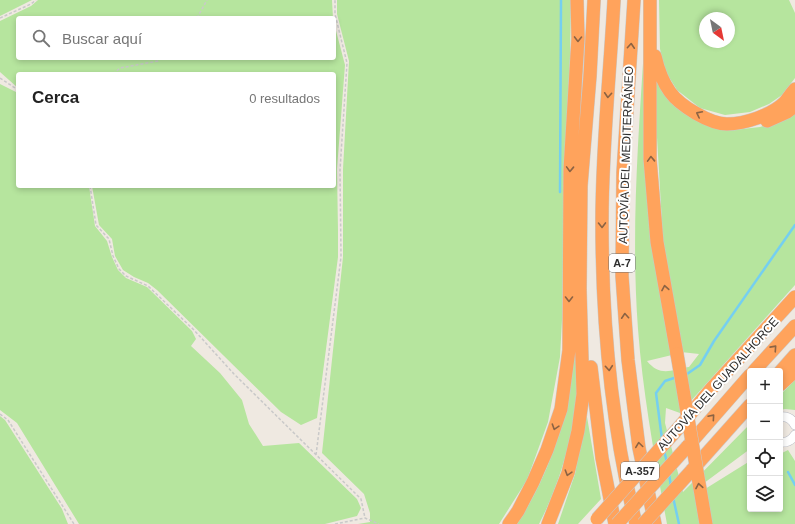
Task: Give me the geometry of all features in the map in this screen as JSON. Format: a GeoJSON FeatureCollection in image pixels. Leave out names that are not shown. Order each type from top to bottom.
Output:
{"type":"FeatureCollection","features":[{"type":"Feature","properties":{"kind":"highway"},"geometry":{"type":"LineString","coordinates":[[509,524],[534,482],[547,450],[561,409],[569,350],[570,170],[578,38],[577,0]]}},
{"type":"Feature","properties":{"kind":"highway"},"geometry":{"type":"LineString","coordinates":[[548,524],[568,473],[578,431],[583,394],[580,290],[581,186],[590,76],[594,0]]}},
{"type":"Feature","properties":{"kind":"highway","name":"AUTOVÍA DEL MEDITERRÁNEO"},"geometry":{"type":"LineString","coordinates":[[614,0],[606,122],[602,220],[604,311],[611,391],[623,465],[636,524]]}},
{"type":"Feature","properties":{"kind":"highway","name":"AUTOVÍA DEL MEDITERRÁNEO"},"geometry":{"type":"LineString","coordinates":[[634,0],[623,173],[622,276],[628,360],[639,448],[656,524]]}},
{"type":"Feature","properties":{"kind":"highway"},"geometry":{"type":"LineString","coordinates":[[652,0],[655,56],[659,73],[670,93],[686,107],[711,120],[744,126],[765,122],[787,112],[795,106]]}},
{"type":"Feature","properties":{"kind":"highway"},"geometry":{"type":"LineString","coordinates":[[652,0],[650,159],[657,242],[706,524]]}},
{"type":"Feature","properties":{"kind":"highway"},"geometry":{"type":"LineString","coordinates":[[727,124],[763,116],[783,103],[795,89]]}},
{"type":"Feature","properties":{"kind":"highway"},"geometry":{"type":"LineString","coordinates":[[581,254],[585,283],[593,390],[602,458],[616,524]]}},
{"type":"Feature","properties":{"kind":"highway","name":"AUTOVÍA DEL GUADALHORCE"},"geometry":{"type":"LineString","coordinates":[[594,521],[795,297]]}},
{"type":"Feature","properties":{"kind":"highway","name":"AUTOVÍA DEL GUADALHORCE"},"geometry":{"type":"LineString","coordinates":[[757,368],[795,326]]}},
{"type":"Feature","properties":{"kind":"highway"},"geometry":{"type":"LineString","coordinates":[[783,369],[795,355]]}},
{"type":"Feature","properties":{"kind":"highway"},"geometry":{"type":"LineString","coordinates":[[783,382],[795,370]]}},
{"type":"Feature","properties":{"kind":"highway","name":"AUTOVÍA DEL GUADALHORCE"},"geometry":{"type":"LineString","coordinates":[[616,524],[687,447],[747,378]]}},
{"type":"Feature","properties":{"kind":"highway"},"geometry":{"type":"LineString","coordinates":[[643,524],[747,408]]}},
{"type":"Feature","properties":{"kind":"highway"},"geometry":{"type":"LineString","coordinates":[[723,435],[747,417]]}},
{"type":"Feature","properties":{"kind":"street"},"geometry":{"type":"LineString","coordinates":[[783,417],[788,417],[795,424]]}},
{"type":"Feature","properties":{"kind":"street"},"geometry":{"type":"LineString","coordinates":[[783,442],[793,441]]}},
{"type":"Feature","properties":{"kind":"path"},"geometry":{"type":"LineString","coordinates":[[0,18],[31,4],[36,0]]}},
{"type":"Feature","properties":{"kind":"path"},"geometry":{"type":"LineString","coordinates":[[198,16],[207,0]]}},
{"type":"Feature","properties":{"kind":"path"},"geometry":{"type":"LineString","coordinates":[[335,0],[335,16]]}},
{"type":"Feature","properties":{"kind":"path"},"geometry":{"type":"LineString","coordinates":[[316,455],[341,257],[340,170],[347,63],[336,18]]}},
{"type":"Feature","properties":{"kind":"path"},"geometry":{"type":"LineString","coordinates":[[115,72],[120,68],[159,60]]}},
{"type":"Feature","properties":{"kind":"path"},"geometry":{"type":"LineString","coordinates":[[0,78],[16,89]]}},
{"type":"Feature","properties":{"kind":"path"},"geometry":{"type":"LineString","coordinates":[[90,188],[96,225],[109,239],[113,256],[119,269],[126,276],[148,286],[194,330],[234,374],[361,499],[366,518]]}},
{"type":"Feature","properties":{"kind":"path"},"geometry":{"type":"LineString","coordinates":[[0,414],[8,420],[74,524]]}},
{"type":"Feature","properties":{"kind":"path"},"geometry":{"type":"LineString","coordinates":[[335,524],[366,518],[379,524]]}},
{"type":"Feature","properties":{"kind":"green space"},"geometry":{"type":"Polygon","coordinates":[[[0,0],[32,0],[0,16],[0,0]]]}},
{"type":"Feature","properties":{"kind":"green space"},"geometry":{"type":"Polygon","coordinates":[[[38,0],[332,0],[333,16],[16,16],[16,60],[336,60],[336,31],[345,65],[337,169],[338,257],[317,418],[301,425],[281,412],[157,290],[148,283],[123,270],[115,256],[112,239],[99,225],[92,188],[336,188],[336,72],[16,72],[16,86],[0,72],[0,21],[31,6],[38,0]]]}},
{"type":"Feature","properties":{"kind":"green space"},"geometry":{"type":"Polygon","coordinates":[[[337,0],[571,0],[570,59],[565,153],[560,357],[548,422],[527,480],[499,524],[358,524],[370,522],[370,513],[364,494],[322,453],[343,257],[343,169],[349,61],[337,14],[337,0]]]}},
{"type":"Feature","properties":{"kind":"green space"},"geometry":{"type":"Polygon","coordinates":[[[659,0],[789,0],[795,13],[795,78],[782,95],[769,104],[750,112],[725,115],[700,108],[677,90],[665,71],[660,49],[659,0]]]}},
{"type":"Feature","properties":{"kind":"green space"},"geometry":{"type":"Polygon","coordinates":[[[644,48],[652,246],[667,335],[672,355],[647,361],[661,371],[671,371],[689,367],[699,354],[681,352],[663,241],[656,120],[657,81],[714,127],[733,130],[760,127],[784,119],[795,111],[795,285],[680,413],[666,408],[665,423],[683,492],[747,427],[747,451],[696,489],[697,494],[747,463],[747,512],[783,512],[783,452],[788,450],[795,461],[795,524],[667,524],[646,403],[638,329],[635,224],[644,48]]]}},
{"type":"Feature","properties":{"kind":"green space"},"geometry":{"type":"Polygon","coordinates":[[[0,84],[16,92],[16,188],[89,188],[95,226],[107,241],[118,270],[126,278],[147,287],[192,331],[196,339],[191,346],[220,373],[242,400],[249,424],[263,446],[299,443],[357,499],[361,508],[357,516],[325,524],[79,524],[17,423],[0,410],[0,84]]]}},
{"type":"Feature","properties":{"kind":"green space"},"geometry":{"type":"Polygon","coordinates":[[[575,323],[578,357],[577,396],[571,434],[561,471],[555,490],[539,524],[517,524],[542,479],[549,463],[565,413],[575,323]]]}},
{"type":"Feature","properties":{"kind":"green space"},"geometry":{"type":"Polygon","coordinates":[[[795,380],[795,410],[783,409],[783,392],[795,380]]]}},
{"type":"Feature","properties":{"kind":"green space"},"geometry":{"type":"Polygon","coordinates":[[[586,411],[601,499],[578,524],[558,524],[575,474],[586,411]]]}},
{"type":"Feature","properties":{"kind":"green space"},"geometry":{"type":"Polygon","coordinates":[[[0,416],[5,420],[62,509],[68,524],[0,524],[0,416]]]}},
{"type":"Feature","properties":{"kind":"waterway"},"geometry":{"type":"LineString","coordinates":[[560,192],[561,0]]}},
{"type":"Feature","properties":{"kind":"waterway"},"geometry":{"type":"LineString","coordinates":[[684,375],[700,365],[714,341],[795,225]]}},
{"type":"Feature","properties":{"kind":"waterway"},"geometry":{"type":"LineString","coordinates":[[662,439],[656,393],[665,381],[677,377]]}},
{"type":"Feature","properties":{"kind":"waterway"},"geometry":{"type":"LineString","coordinates":[[664,450],[667,463]]}},
{"type":"Feature","properties":{"kind":"waterway"},"geometry":{"type":"LineString","coordinates":[[788,472],[795,485]]}},
{"type":"Feature","properties":{"kind":"waterway"},"geometry":{"type":"LineString","coordinates":[[669,474],[671,486]]}},
{"type":"Feature","properties":{"kind":"waterway"},"geometry":{"type":"LineString","coordinates":[[673,497],[679,524]]}}]}
